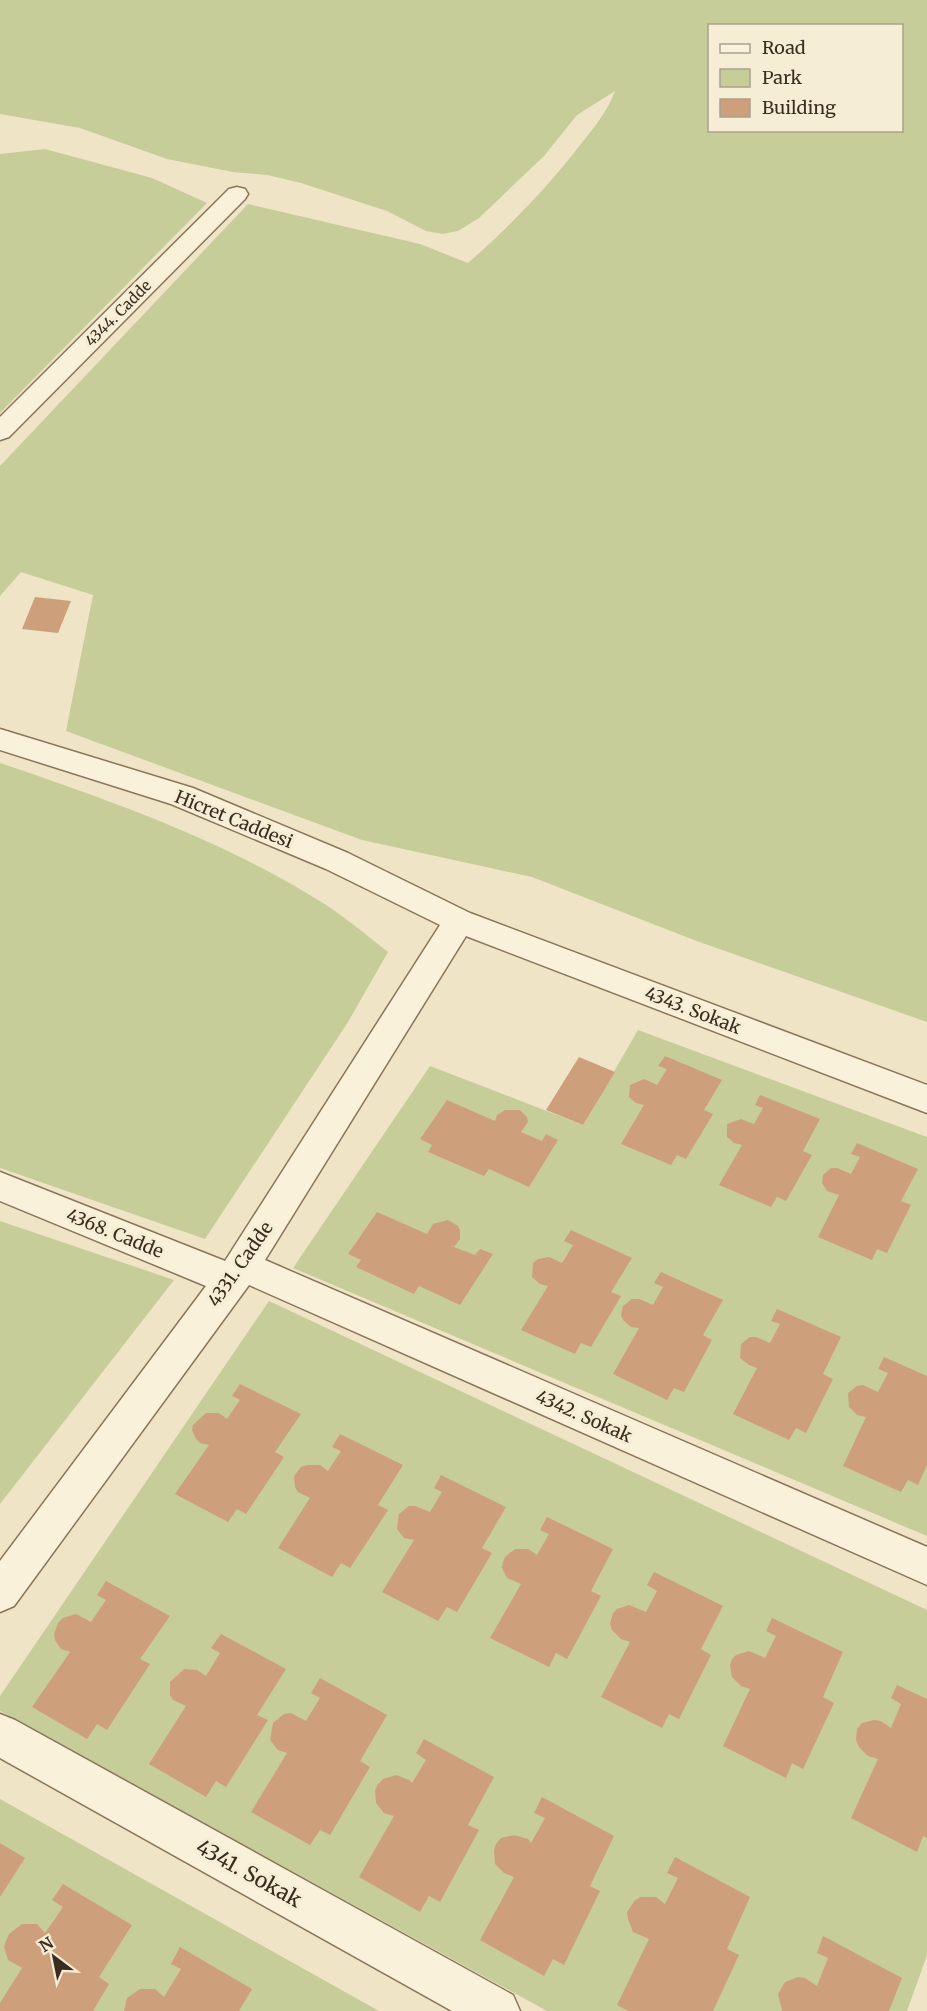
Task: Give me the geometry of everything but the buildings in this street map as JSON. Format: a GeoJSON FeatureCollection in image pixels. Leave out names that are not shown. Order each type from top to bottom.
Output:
{"type":"FeatureCollection","features":[{"type":"Feature","properties":{"kind":"street","name":"4344. Cadde"},"geometry":{"type":"LineString","coordinates":[[0,432],[237,194]]}},
{"type":"Feature","properties":{"kind":"street","name":"Hicret Caddesi"},"geometry":{"type":"LineString","coordinates":[[0,739],[182,796],[337,861],[459,921]]}},
{"type":"Feature","properties":{"kind":"street","name":"4343. Sokak"},"geometry":{"type":"LineString","coordinates":[[459,921],[927,1099]]}},
{"type":"Feature","properties":{"kind":"street","name":"4331. Cadde"},"geometry":{"type":"LineString","coordinates":[[0,1593],[236,1273],[459,921]]}},
{"type":"Feature","properties":{"kind":"street","name":"4368. Cadde"},"geometry":{"type":"LineString","coordinates":[[0,1186],[236,1273]]}},
{"type":"Feature","properties":{"kind":"street","name":"4342. Sokak"},"geometry":{"type":"LineString","coordinates":[[236,1273],[927,1566]]}},
{"type":"Feature","properties":{"kind":"street","name":"4341. Sokak"},"geometry":{"type":"LineString","coordinates":[[0,1735],[497,2011]]}},
{"type":"Feature","properties":{"kind":"green space"},"geometry":{"type":"Polygon","coordinates":[[[0,0],[927,0],[927,1022],[694,940],[532,877],[362,840],[66,731],[93,595],[21,572],[0,596],[0,466],[248,204],[420,244],[468,263],[513,221],[554,177],[600,120],[615,91],[577,115],[544,156],[479,218],[458,231],[443,234],[426,231],[387,211],[301,183],[267,175],[233,172],[167,159],[80,128],[0,114],[0,0]]]}},
{"type":"Feature","properties":{"kind":"green space"},"geometry":{"type":"Polygon","coordinates":[[[45,149],[152,178],[207,203],[0,413],[0,154],[45,149]]]}},
{"type":"Feature","properties":{"kind":"green space"},"geometry":{"type":"Polygon","coordinates":[[[0,763],[163,822],[242,858],[327,906],[388,952],[348,1022],[205,1239],[0,1168],[0,763]]]}},
{"type":"Feature","properties":{"kind":"green space"},"geometry":{"type":"Polygon","coordinates":[[[638,1030],[927,1137],[927,1536],[293,1268],[430,1066],[583,1125],[638,1030]]]}},
{"type":"Feature","properties":{"kind":"green space"},"geometry":{"type":"Polygon","coordinates":[[[0,1221],[174,1280],[0,1504],[0,1221]]]}},
{"type":"Feature","properties":{"kind":"green space"},"geometry":{"type":"Polygon","coordinates":[[[269,1301],[927,1610],[927,1955],[907,2011],[547,2011],[0,1711],[0,1696],[269,1301]]]}},
{"type":"Feature","properties":{"kind":"green space"},"geometry":{"type":"Polygon","coordinates":[[[0,1799],[379,2011],[0,2011],[0,1799]]]}}]}
